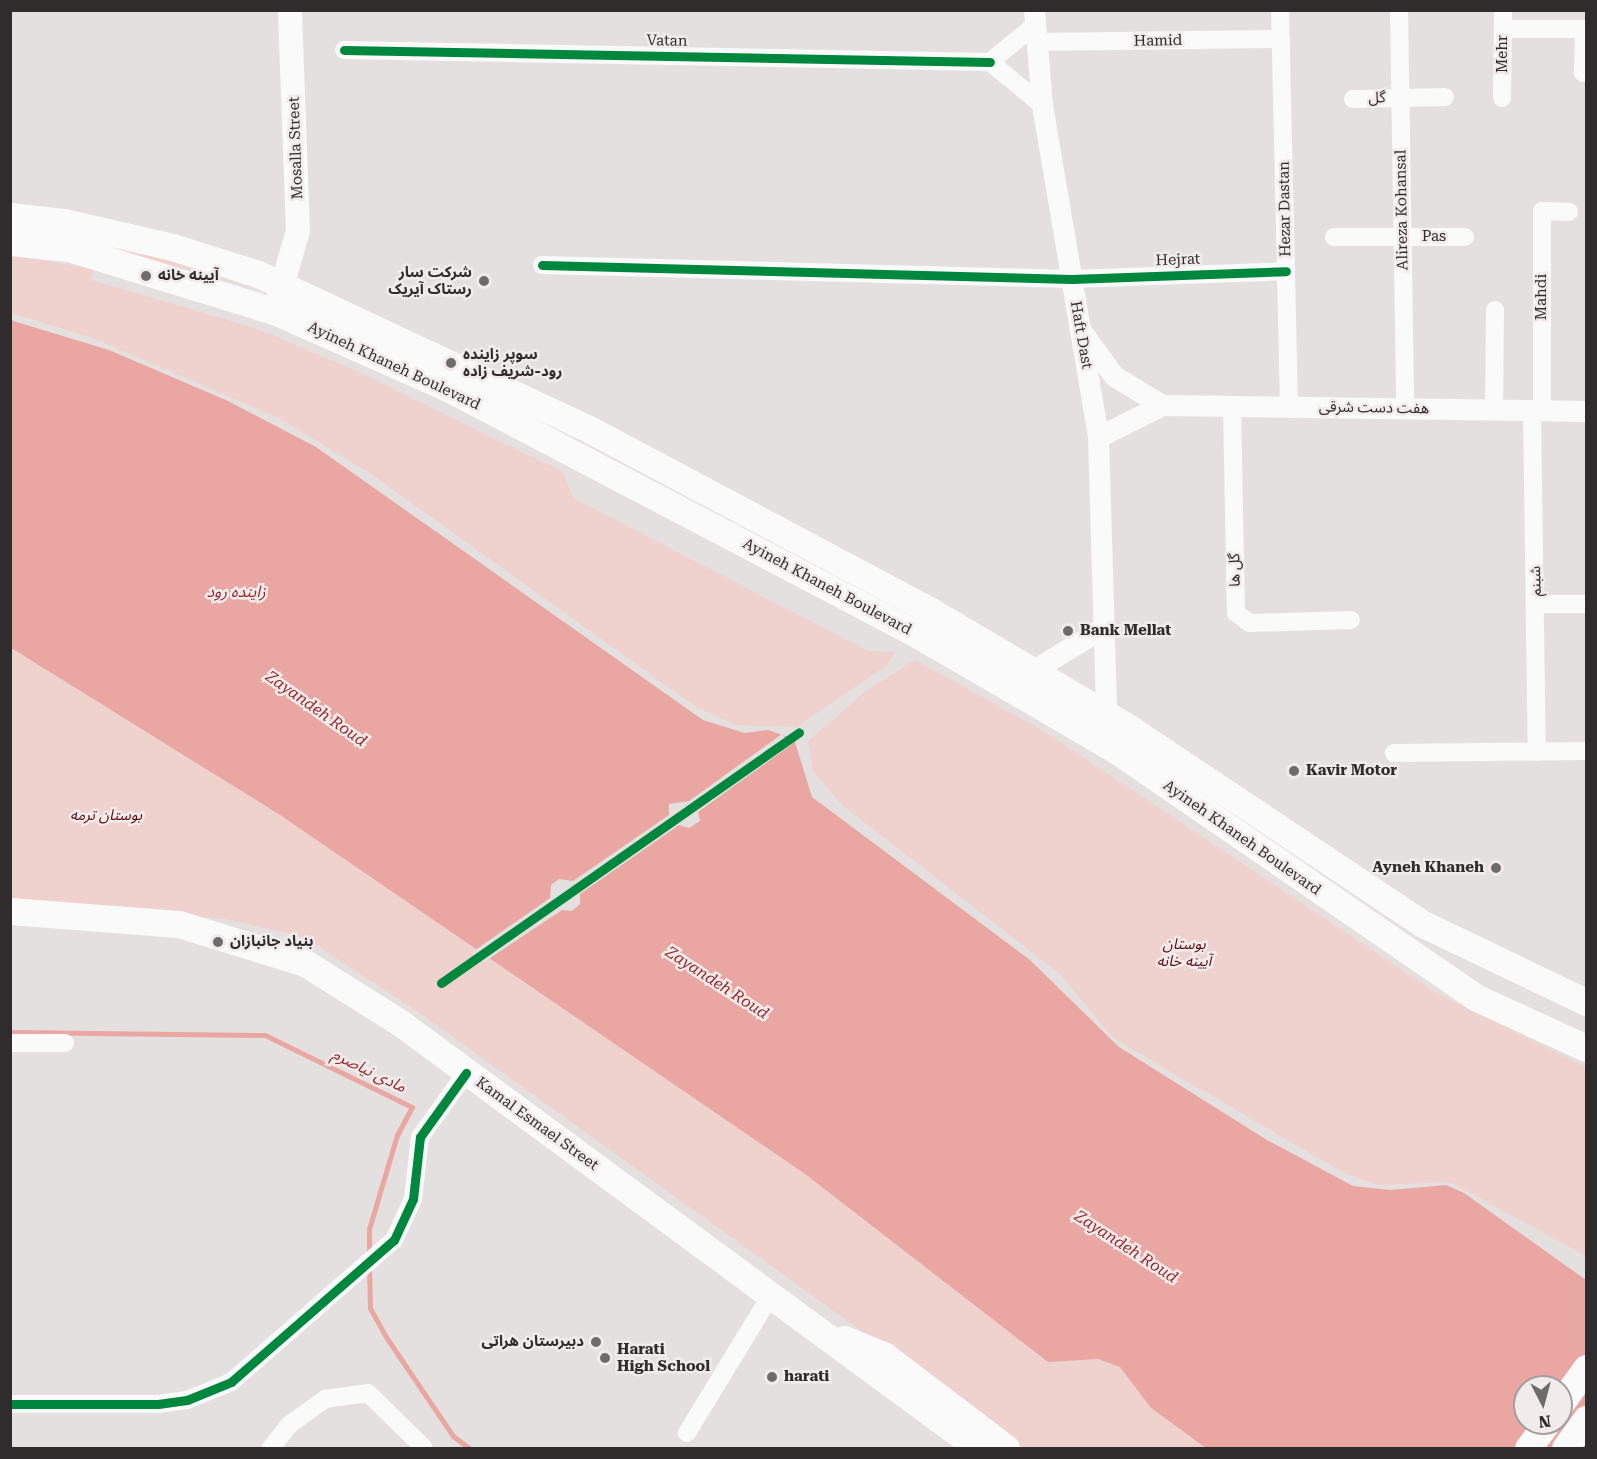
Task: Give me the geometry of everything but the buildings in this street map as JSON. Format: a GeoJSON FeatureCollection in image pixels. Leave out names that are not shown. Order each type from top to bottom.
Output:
{"type":"FeatureCollection","features":[{"type":"Feature","properties":{"kind":"main road","name":"Mosalla Street"},"geometry":{"type":"LineString","coordinates":[[273,311],[286,285],[298,231],[290,10]]}},
{"type":"Feature","properties":{"kind":"main road","name":"Ayineh Khaneh Boulevard"},"geometry":{"type":"LineString","coordinates":[[10,216],[64,222],[172,247],[286,285],[585,427],[1032,671],[1106,714],[1421,923],[1512,971],[1587,1002]]}},
{"type":"Feature","properties":{"kind":"main road","name":"Ayineh Khaneh Boulevard"},"geometry":{"type":"LineString","coordinates":[[10,242],[69,248],[273,311],[448,388],[913,633],[1116,750],[1402,950],[1497,1007],[1587,1048]]}},
{"type":"Feature","properties":{"kind":"main road","name":"Kamal Esmael Street"},"geometry":{"type":"LineString","coordinates":[[10,911],[179,924],[271,949],[344,985],[829,1333],[869,1371],[978,1449]]}},
{"type":"Feature","properties":{"kind":"main road"},"geometry":{"type":"LineString","coordinates":[[1497,1007],[1512,992],[1512,971]]}},
{"type":"Feature","properties":{"kind":"main road"},"geometry":{"type":"LineString","coordinates":[[829,1333],[885,1356],[1006,1449]]}},
{"type":"Feature","properties":{"kind":"main road"},"geometry":{"type":"LineString","coordinates":[[1573,1387],[1587,1368]]}},
{"type":"Feature","properties":{"kind":"main road"},"geometry":{"type":"LineString","coordinates":[[1565,1449],[1587,1419]]}},
{"type":"Feature","properties":{"kind":"main road"},"geometry":{"type":"LineString","coordinates":[[1528,1449],[1538,1435]]}},
{"type":"Feature","properties":{"kind":"street","name":"Hezar Dastan"},"geometry":{"type":"LineString","coordinates":[[1280,10],[1289,407]]}},
{"type":"Feature","properties":{"kind":"street","name":"Alireza Kohansal"},"geometry":{"type":"LineString","coordinates":[[1399,10],[1405,409]]}},
{"type":"Feature","properties":{"kind":"street","name":"Mehr"},"geometry":{"type":"LineString","coordinates":[[1503,10],[1503,98]]}},
{"type":"Feature","properties":{"kind":"street","name":"Hamid"},"geometry":{"type":"LineString","coordinates":[[1035,26],[1281,39]]}},
{"type":"Feature","properties":{"kind":"street"},"geometry":{"type":"LineString","coordinates":[[1035,26],[990,62],[1042,105]]}},
{"type":"Feature","properties":{"kind":"street","name":"Haft Dast"},"geometry":{"type":"LineString","coordinates":[[1035,26],[1042,105],[1098,437],[1106,714]]}},
{"type":"Feature","properties":{"kind":"street"},"geometry":{"type":"LineString","coordinates":[[1503,29],[1585,29],[1583,73]]}},
{"type":"Feature","properties":{"kind":"street","name":"Vatan"},"geometry":{"type":"LineString","coordinates":[[344,50],[990,62]]}},
{"type":"Feature","properties":{"kind":"street","name":"گل"},"geometry":{"type":"LineString","coordinates":[[1353,99],[1445,97]]}},
{"type":"Feature","properties":{"kind":"street","name":"Mahdi"},"geometry":{"type":"LineString","coordinates":[[1537,411],[1542,211],[1569,212]]}},
{"type":"Feature","properties":{"kind":"street","name":"Pas"},"geometry":{"type":"LineString","coordinates":[[1334,237],[1465,237]]}},
{"type":"Feature","properties":{"kind":"street"},"geometry":{"type":"LineString","coordinates":[[542,265],[1072,279]]}},
{"type":"Feature","properties":{"kind":"street","name":"Hejrat"},"geometry":{"type":"LineString","coordinates":[[1072,279],[1286,271]]}},
{"type":"Feature","properties":{"kind":"street"},"geometry":{"type":"LineString","coordinates":[[1494,410],[1495,310]]}},
{"type":"Feature","properties":{"kind":"street"},"geometry":{"type":"LineString","coordinates":[[1080,328],[1114,376],[1162,405]]}},
{"type":"Feature","properties":{"kind":"street"},"geometry":{"type":"LineString","coordinates":[[1098,437],[1162,405]]}},
{"type":"Feature","properties":{"kind":"street","name":"هفت دست شرقی"},"geometry":{"type":"LineString","coordinates":[[1162,405],[1587,411]]}},
{"type":"Feature","properties":{"kind":"street","name":"گل ها"},"geometry":{"type":"LineString","coordinates":[[1232,406],[1236,613],[1250,623],[1351,621]]}},
{"type":"Feature","properties":{"kind":"street","name":"شبنم"},"geometry":{"type":"LineString","coordinates":[[1537,411],[1537,752]]}},
{"type":"Feature","properties":{"kind":"street"},"geometry":{"type":"LineString","coordinates":[[1537,604],[1587,604]]}},
{"type":"Feature","properties":{"kind":"street"},"geometry":{"type":"LineString","coordinates":[[1032,671],[1104,627]]}},
{"type":"Feature","properties":{"kind":"street"},"geometry":{"type":"LineString","coordinates":[[1394,753],[1587,751]]}},
{"type":"Feature","properties":{"kind":"street"},"geometry":{"type":"LineString","coordinates":[[10,1043],[65,1043]]}},
{"type":"Feature","properties":{"kind":"street"},"geometry":{"type":"LineString","coordinates":[[10,1404],[158,1404],[212,1392],[370,1264],[394,1240],[413,1200],[420,1137],[466,1073]]}},
{"type":"Feature","properties":{"kind":"street"},"geometry":{"type":"LineString","coordinates":[[687,1433],[772,1293]]}},
{"type":"Feature","properties":{"kind":"street"},"geometry":{"type":"LineString","coordinates":[[271,1449],[289,1425],[325,1399],[368,1393],[404,1442],[424,1449]]}},
{"type":"Feature","properties":{"kind":"green space"},"geometry":{"type":"Polygon","coordinates":[[[77,233],[231,275],[234,282],[95,246],[77,233]]]}},
{"type":"Feature","properties":{"kind":"green space"},"geometry":{"type":"Polygon","coordinates":[[[10,255],[94,269],[91,280],[255,328],[352,369],[563,472],[573,498],[868,651],[895,652],[886,666],[796,727],[736,725],[696,707],[374,476],[279,418],[93,338],[11,313],[10,255]]]}},
{"type":"Feature","properties":{"kind":"green space","name":"بوستان ترمه"},"geometry":{"type":"Polygon","coordinates":[[[10,648],[280,815],[805,1174],[1048,1362],[1098,1359],[1120,1367],[1151,1408],[1206,1448],[1024,1448],[424,1016],[304,937],[225,919],[11,902],[10,648]]]}},
{"type":"Feature","properties":{"kind":"green space","name":"بوستان آیینه خانه"},"geometry":{"type":"Polygon","coordinates":[[[915,660],[1045,732],[1438,994],[1586,1067],[1586,1256],[1450,1182],[1379,1185],[1344,1173],[1113,1038],[1060,974],[842,805],[813,771],[808,741],[867,690],[915,660]]]}},
{"type":"Feature","properties":{"kind":"water","name":"زاینده رود"},"geometry":{"type":"Polygon","coordinates":[[[10,320],[109,350],[228,401],[316,447],[703,720],[745,733],[768,730],[794,739],[812,797],[1030,960],[1119,1047],[1267,1140],[1353,1186],[1390,1190],[1446,1185],[1464,1193],[1586,1280],[1586,1448],[1206,1448],[1151,1408],[1120,1367],[1098,1359],[1048,1362],[805,1174],[280,815],[11,648],[10,320]]]}},
{"type":"Feature","properties":{"kind":"pier"},"geometry":{"type":"Polygon","coordinates":[[[782,734],[791,745],[698,812],[700,821],[689,828],[679,825],[580,894],[580,904],[572,911],[562,910],[484,962],[471,953],[550,898],[551,885],[559,879],[573,881],[669,815],[669,804],[689,801],[782,734]]]}},
{"type":"Feature","properties":{"kind":"waterway","name":"مادی نیاصرم"},"geometry":{"type":"LineString","coordinates":[[10,1032],[265,1035],[412,1107],[397,1135],[369,1229],[369,1257]]}},
{"type":"Feature","properties":{"kind":"waterway","name":"مادی نیاصرم"},"geometry":{"type":"LineString","coordinates":[[369,1266],[370,1308],[386,1337],[453,1436],[469,1448]]}},
{"type":"Feature","properties":{"kind":"cycle path"},"geometry":{"type":"LineString","coordinates":[[344,50],[990,62]]}},
{"type":"Feature","properties":{"kind":"cycle path"},"geometry":{"type":"LineString","coordinates":[[542,265],[1072,279],[1286,271]]}},
{"type":"Feature","properties":{"kind":"cycle path"},"geometry":{"type":"LineString","coordinates":[[441,983],[799,732]]}},
{"type":"Feature","properties":{"kind":"cycle path"},"geometry":{"type":"LineString","coordinates":[[10,1404],[158,1404],[187,1400],[231,1382],[394,1240],[413,1199],[420,1137],[466,1073]]}},
{"type":"Feature","properties":{"kind":"place","name":"آیینه خانه"},"geometry":{"type":"Point","coordinates":[146,276]}},
{"type":"Feature","properties":{"kind":"place","name":"شرکت سار رستاک آیریک"},"geometry":{"type":"Point","coordinates":[484,281]}},
{"type":"Feature","properties":{"kind":"place","name":"سوپر زاینده رود-شریف زاده"},"geometry":{"type":"Point","coordinates":[451,363]}},
{"type":"Feature","properties":{"kind":"place","name":"Bank Mellat"},"geometry":{"type":"Point","coordinates":[1068,631]}},
{"type":"Feature","properties":{"kind":"place","name":"Kavir Motor"},"geometry":{"type":"Point","coordinates":[1294,771]}},
{"type":"Feature","properties":{"kind":"place","name":"Ayneh Khaneh"},"geometry":{"type":"Point","coordinates":[1496,868]}},
{"type":"Feature","properties":{"kind":"place","name":"بنیاد جانبازان"},"geometry":{"type":"Point","coordinates":[218,942]}},
{"type":"Feature","properties":{"kind":"place","name":"دبیرستان هراتی"},"geometry":{"type":"Point","coordinates":[596,1342]}},
{"type":"Feature","properties":{"kind":"place","name":"Harati High School"},"geometry":{"type":"Point","coordinates":[605,1358]}},
{"type":"Feature","properties":{"kind":"place","name":"harati"},"geometry":{"type":"Point","coordinates":[772,1377]}},
{"type":"Feature","properties":{"kind":"water label","name":"Zayandeh Roud"},"geometry":{"type":"Point","coordinates":[316,709]}},
{"type":"Feature","properties":{"kind":"water label","name":"Zayandeh Roud"},"geometry":{"type":"Point","coordinates":[717,983]}},
{"type":"Feature","properties":{"kind":"water label","name":"Zayandeh Roud"},"geometry":{"type":"Point","coordinates":[1126,1247]}}]}
